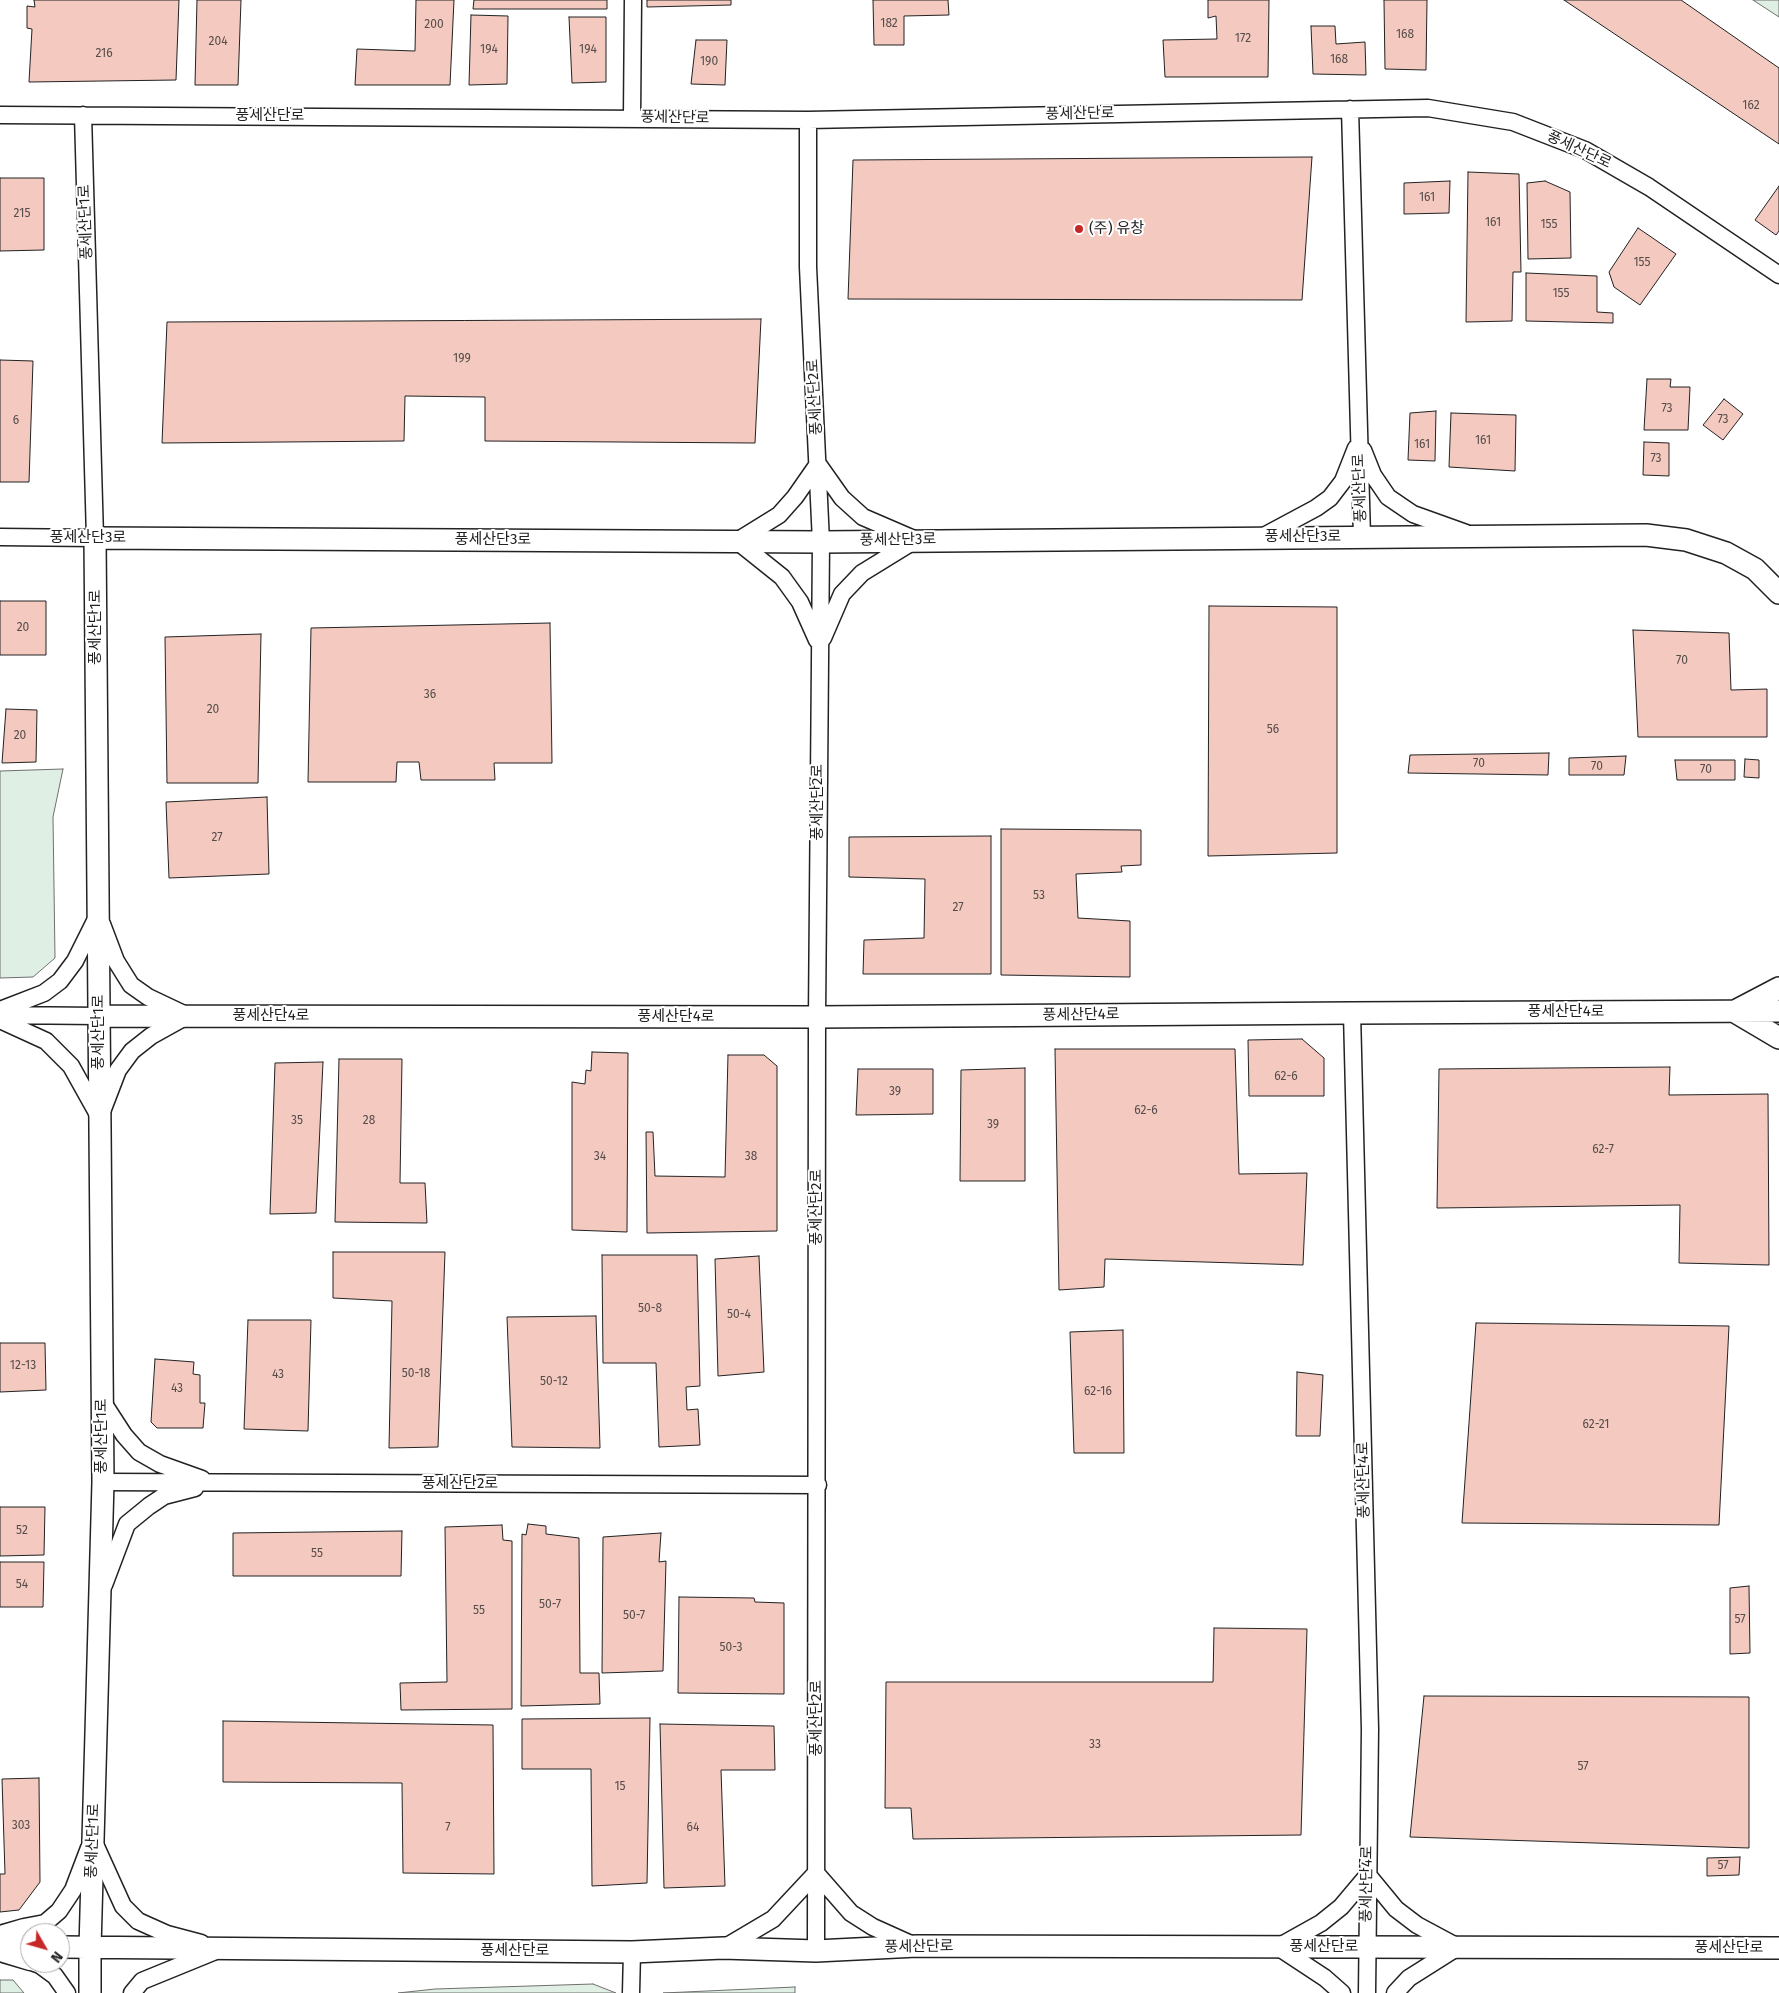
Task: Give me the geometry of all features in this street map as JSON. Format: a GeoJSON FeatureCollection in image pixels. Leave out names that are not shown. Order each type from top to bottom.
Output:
{"type":"FeatureCollection","features":[{"type":"Feature","properties":{"kind":"street"},"geometry":{"type":"LineString","coordinates":[[632,118],[633,0]]}},
{"type":"Feature","properties":{"kind":"street","name":"풍세산단로"},"geometry":{"type":"LineString","coordinates":[[0,115],[808,120],[1428,108],[1513,122],[1585,150],[1649,187],[1779,275]]}},
{"type":"Feature","properties":{"kind":"street","name":"풍세산단로"},"geometry":{"type":"LineString","coordinates":[[1350,109],[1362,537]]}},
{"type":"Feature","properties":{"kind":"street","name":"풍세산단1로"},"geometry":{"type":"LineString","coordinates":[[84,115],[95,538],[103,1482],[90,1993]]}},
{"type":"Feature","properties":{"kind":"street","name":"풍세산단2로"},"geometry":{"type":"LineString","coordinates":[[808,120],[808,267],[821,542],[817,1018],[818,1485],[816,1951]]}},
{"type":"Feature","properties":{"kind":"street"},"geometry":{"type":"LineString","coordinates":[[1359,441],[1373,475],[1388,497],[1413,514],[1473,536]]}},
{"type":"Feature","properties":{"kind":"street"},"geometry":{"type":"LineString","coordinates":[[1260,538],[1316,508],[1330,498],[1343,481],[1359,441]]}},
{"type":"Feature","properties":{"kind":"street"},"geometry":{"type":"LineString","coordinates":[[819,646],[800,602],[782,577],[737,541],[779,515],[795,497],[818,464],[842,498],[863,517],[916,540]]}},
{"type":"Feature","properties":{"kind":"street","name":"풍세산단3로"},"geometry":{"type":"LineString","coordinates":[[0,537],[821,542],[1646,534],[1686,540],[1726,552],[1755,569],[1779,593]]}},
{"type":"Feature","properties":{"kind":"street"},"geometry":{"type":"LineString","coordinates":[[819,646],[842,594],[862,573],[916,540]]}},
{"type":"Feature","properties":{"kind":"street"},"geometry":{"type":"LineString","coordinates":[[0,1010],[44,993],[60,981],[75,961],[98,915]]}},
{"type":"Feature","properties":{"kind":"street"},"geometry":{"type":"LineString","coordinates":[[98,915],[116,961],[131,985],[148,997],[188,1016]]}},
{"type":"Feature","properties":{"kind":"street"},"geometry":{"type":"LineString","coordinates":[[1735,1012],[1779,988]]}},
{"type":"Feature","properties":{"kind":"street","name":"풍세산단4로"},"geometry":{"type":"LineString","coordinates":[[0,1015],[817,1018],[1779,1011]]}},
{"type":"Feature","properties":{"kind":"street"},"geometry":{"type":"LineString","coordinates":[[1735,1012],[1779,1038]]}},
{"type":"Feature","properties":{"kind":"street","name":"풍세산단4로"},"geometry":{"type":"LineString","coordinates":[[1352,1013],[1370,1729],[1366,1946],[1367,1993]]}},
{"type":"Feature","properties":{"kind":"street"},"geometry":{"type":"LineString","coordinates":[[100,1118],[118,1070],[132,1051],[150,1036],[188,1016]]}},
{"type":"Feature","properties":{"kind":"street"},"geometry":{"type":"LineString","coordinates":[[0,1020],[46,1040],[71,1066],[100,1118]]}},
{"type":"Feature","properties":{"kind":"street"},"geometry":{"type":"LineString","coordinates":[[102,1401],[124,1435],[140,1452],[160,1464],[214,1483]]}},
{"type":"Feature","properties":{"kind":"street","name":"풍세산단2로"},"geometry":{"type":"LineString","coordinates":[[103,1482],[818,1485]]}},
{"type":"Feature","properties":{"kind":"street"},"geometry":{"type":"LineString","coordinates":[[99,1597],[128,1524],[164,1496],[214,1483]]}},
{"type":"Feature","properties":{"kind":"street"},"geometry":{"type":"LineString","coordinates":[[0,1934],[45,1923],[59,1911],[73,1890],[93,1839]]}},
{"type":"Feature","properties":{"kind":"street"},"geometry":{"type":"LineString","coordinates":[[93,1839],[123,1906],[138,1921],[167,1934],[220,1949]]}},
{"type":"Feature","properties":{"kind":"street"},"geometry":{"type":"LineString","coordinates":[[723,1948],[773,1920],[816,1873],[851,1913],[873,1927],[917,1946]]}},
{"type":"Feature","properties":{"kind":"street"},"geometry":{"type":"LineString","coordinates":[[1342,1993],[1325,1978],[1278,1947],[1321,1923],[1341,1907],[1368,1875],[1396,1909],[1417,1925],[1458,1947],[1409,1978],[1396,1993]]}},
{"type":"Feature","properties":{"kind":"street"},"geometry":{"type":"LineString","coordinates":[[0,1945],[20,1946]]}},
{"type":"Feature","properties":{"kind":"street","name":"풍세산단로"},"geometry":{"type":"LineString","coordinates":[[70,1947],[632,1952],[723,1948],[816,1951],[917,1946],[1779,1948]]}},
{"type":"Feature","properties":{"kind":"street"},"geometry":{"type":"LineString","coordinates":[[132,1993],[142,1981],[220,1949]]}},
{"type":"Feature","properties":{"kind":"street"},"geometry":{"type":"LineString","coordinates":[[631,1993],[632,1952]]}},
{"type":"Feature","properties":{"kind":"street"},"geometry":{"type":"LineString","coordinates":[[0,1953],[20,1959]]}},
{"type":"Feature","properties":{"kind":"street"},"geometry":{"type":"LineString","coordinates":[[51,1973],[67,1993]]}},
{"type":"Feature","properties":{"kind":"green space"},"geometry":{"type":"Polygon","coordinates":[[[1753,0],[1779,0],[1779,17],[1753,0]]]}},
{"type":"Feature","properties":{"kind":"green space"},"geometry":{"type":"Polygon","coordinates":[[[63,769],[53,817],[55,958],[33,977],[0,978],[0,771],[63,769]]]}},
{"type":"Feature","properties":{"kind":"green space"},"geometry":{"type":"Polygon","coordinates":[[[0,1980],[13,1980],[24,1993],[0,1993],[0,1980]]]}},
{"type":"Feature","properties":{"kind":"green space"},"geometry":{"type":"Polygon","coordinates":[[[593,1984],[616,1993],[398,1993],[435,1989],[593,1984]]]}},
{"type":"Feature","properties":{"kind":"green space"},"geometry":{"type":"Polygon","coordinates":[[[795,1987],[795,1993],[663,1993],[795,1987]]]}},
{"type":"Feature","properties":{"kind":"building"},"geometry":{"type":"Polygon","coordinates":[[[34,0],[179,0],[176,80],[29,82],[32,29],[27,28],[27,6],[35,7],[34,0]]]}},
{"type":"Feature","properties":{"kind":"building"},"geometry":{"type":"Polygon","coordinates":[[[197,0],[241,0],[238,85],[195,85],[197,0]]]}},
{"type":"Feature","properties":{"kind":"building"},"geometry":{"type":"Polygon","coordinates":[[[416,0],[454,0],[450,85],[355,85],[357,49],[415,51],[416,0]]]}},
{"type":"Feature","properties":{"kind":"building"},"geometry":{"type":"Polygon","coordinates":[[[474,0],[607,0],[607,9],[473,9],[474,0]]]}},
{"type":"Feature","properties":{"kind":"building"},"geometry":{"type":"Polygon","coordinates":[[[647,0],[731,0],[731,5],[647,7],[647,0]]]}},
{"type":"Feature","properties":{"kind":"building"},"geometry":{"type":"Polygon","coordinates":[[[873,0],[948,0],[949,15],[904,16],[904,45],[874,45],[873,0]]]}},
{"type":"Feature","properties":{"kind":"building"},"geometry":{"type":"Polygon","coordinates":[[[1208,0],[1269,0],[1268,77],[1165,77],[1163,40],[1217,39],[1216,16],[1208,18],[1208,0]]]}},
{"type":"Feature","properties":{"kind":"building"},"geometry":{"type":"Polygon","coordinates":[[[1384,0],[1427,0],[1426,70],[1385,69],[1384,0]]]}},
{"type":"Feature","properties":{"kind":"building"},"geometry":{"type":"Polygon","coordinates":[[[1564,0],[1681,0],[1779,68],[1779,144],[1564,0]]]}},
{"type":"Feature","properties":{"kind":"building"},"geometry":{"type":"Polygon","coordinates":[[[471,15],[508,16],[507,84],[469,85],[471,15]]]}},
{"type":"Feature","properties":{"kind":"building"},"geometry":{"type":"Polygon","coordinates":[[[569,17],[606,17],[606,82],[572,83],[569,17]]]}},
{"type":"Feature","properties":{"kind":"building"},"geometry":{"type":"Polygon","coordinates":[[[1311,26],[1335,26],[1336,44],[1365,42],[1366,75],[1313,74],[1311,26]]]}},
{"type":"Feature","properties":{"kind":"building"},"geometry":{"type":"Polygon","coordinates":[[[696,40],[727,40],[725,85],[691,84],[696,40]]]}},
{"type":"Feature","properties":{"kind":"building","name":"(주) 유창"},"geometry":{"type":"Polygon","coordinates":[[[1312,157],[1302,300],[848,299],[853,160],[1312,157]]]}},
{"type":"Feature","properties":{"kind":"building"},"geometry":{"type":"Polygon","coordinates":[[[1468,172],[1519,174],[1521,272],[1513,272],[1512,321],[1466,322],[1468,172]]]}},
{"type":"Feature","properties":{"kind":"building"},"geometry":{"type":"Polygon","coordinates":[[[0,178],[44,178],[44,250],[0,251],[0,178]]]}},
{"type":"Feature","properties":{"kind":"building"},"geometry":{"type":"Polygon","coordinates":[[[1450,181],[1449,213],[1404,214],[1404,183],[1450,181]]]}},
{"type":"Feature","properties":{"kind":"building"},"geometry":{"type":"Polygon","coordinates":[[[1545,181],[1570,192],[1571,258],[1528,259],[1527,183],[1545,181]]]}},
{"type":"Feature","properties":{"kind":"building"},"geometry":{"type":"Polygon","coordinates":[[[1779,186],[1779,231],[1776,235],[1755,220],[1779,186]]]}},
{"type":"Feature","properties":{"kind":"building"},"geometry":{"type":"Polygon","coordinates":[[[1638,228],[1676,254],[1640,305],[1614,287],[1609,272],[1638,228]]]}},
{"type":"Feature","properties":{"kind":"building"},"geometry":{"type":"Polygon","coordinates":[[[1526,273],[1597,276],[1597,312],[1613,313],[1613,323],[1526,321],[1526,273]]]}},
{"type":"Feature","properties":{"kind":"building"},"geometry":{"type":"Polygon","coordinates":[[[761,319],[755,443],[485,441],[485,397],[405,396],[404,441],[162,443],[167,322],[761,319]]]}},
{"type":"Feature","properties":{"kind":"building"},"geometry":{"type":"Polygon","coordinates":[[[0,360],[33,361],[29,482],[0,482],[0,360]]]}},
{"type":"Feature","properties":{"kind":"building"},"geometry":{"type":"Polygon","coordinates":[[[1647,379],[1671,379],[1670,387],[1690,387],[1688,430],[1644,430],[1647,379]]]}},
{"type":"Feature","properties":{"kind":"building"},"geometry":{"type":"Polygon","coordinates":[[[1724,399],[1743,414],[1723,440],[1703,425],[1724,399]]]}},
{"type":"Feature","properties":{"kind":"building"},"geometry":{"type":"Polygon","coordinates":[[[1436,411],[1435,461],[1408,460],[1410,413],[1436,411]]]}},
{"type":"Feature","properties":{"kind":"building"},"geometry":{"type":"Polygon","coordinates":[[[1451,413],[1516,415],[1515,471],[1449,467],[1451,413]]]}},
{"type":"Feature","properties":{"kind":"building"},"geometry":{"type":"Polygon","coordinates":[[[1644,442],[1669,443],[1669,476],[1643,475],[1644,442]]]}},
{"type":"Feature","properties":{"kind":"building"},"geometry":{"type":"Polygon","coordinates":[[[0,601],[46,601],[46,655],[0,655],[0,601]]]}},
{"type":"Feature","properties":{"kind":"building"},"geometry":{"type":"Polygon","coordinates":[[[1209,606],[1337,607],[1337,853],[1208,856],[1209,606]]]}},
{"type":"Feature","properties":{"kind":"building"},"geometry":{"type":"Polygon","coordinates":[[[550,623],[552,763],[494,763],[495,780],[421,780],[419,762],[397,762],[396,782],[308,782],[311,628],[550,623]]]}},
{"type":"Feature","properties":{"kind":"building"},"geometry":{"type":"Polygon","coordinates":[[[1633,630],[1729,633],[1731,690],[1767,689],[1767,737],[1638,737],[1633,630]]]}},
{"type":"Feature","properties":{"kind":"building"},"geometry":{"type":"Polygon","coordinates":[[[261,634],[258,783],[167,783],[165,637],[261,634]]]}},
{"type":"Feature","properties":{"kind":"building"},"geometry":{"type":"Polygon","coordinates":[[[6,709],[37,710],[36,762],[2,763],[6,709]]]}},
{"type":"Feature","properties":{"kind":"building"},"geometry":{"type":"Polygon","coordinates":[[[1549,753],[1548,775],[1408,773],[1410,755],[1549,753]]]}},
{"type":"Feature","properties":{"kind":"building"},"geometry":{"type":"Polygon","coordinates":[[[1626,756],[1624,775],[1569,775],[1569,758],[1626,756]]]}},
{"type":"Feature","properties":{"kind":"building"},"geometry":{"type":"Polygon","coordinates":[[[1745,759],[1759,760],[1759,778],[1744,777],[1745,759]]]}},
{"type":"Feature","properties":{"kind":"building"},"geometry":{"type":"Polygon","coordinates":[[[1675,760],[1735,760],[1735,780],[1677,780],[1675,760]]]}},
{"type":"Feature","properties":{"kind":"building"},"geometry":{"type":"Polygon","coordinates":[[[267,797],[269,874],[169,878],[166,802],[267,797]]]}},
{"type":"Feature","properties":{"kind":"building"},"geometry":{"type":"Polygon","coordinates":[[[1001,829],[1141,830],[1141,865],[1121,866],[1122,872],[1076,874],[1078,918],[1130,921],[1130,977],[1001,975],[1001,829]]]}},
{"type":"Feature","properties":{"kind":"building"},"geometry":{"type":"Polygon","coordinates":[[[991,836],[991,974],[863,974],[864,940],[924,938],[925,879],[849,877],[849,837],[991,836]]]}},
{"type":"Feature","properties":{"kind":"building"},"geometry":{"type":"Polygon","coordinates":[[[1302,1039],[1324,1058],[1324,1096],[1249,1096],[1248,1040],[1302,1039]]]}},
{"type":"Feature","properties":{"kind":"building"},"geometry":{"type":"Polygon","coordinates":[[[1055,1049],[1235,1049],[1239,1174],[1307,1173],[1303,1265],[1105,1259],[1104,1287],[1059,1290],[1055,1049]]]}},
{"type":"Feature","properties":{"kind":"building"},"geometry":{"type":"Polygon","coordinates":[[[592,1052],[628,1053],[627,1232],[572,1230],[572,1082],[585,1084],[586,1070],[591,1071],[592,1052]]]}},
{"type":"Feature","properties":{"kind":"building"},"geometry":{"type":"Polygon","coordinates":[[[728,1055],[764,1055],[777,1066],[777,1231],[647,1233],[646,1132],[653,1132],[655,1176],[725,1177],[728,1055]]]}},
{"type":"Feature","properties":{"kind":"building"},"geometry":{"type":"Polygon","coordinates":[[[339,1059],[402,1059],[400,1183],[425,1183],[427,1223],[335,1222],[339,1059]]]}},
{"type":"Feature","properties":{"kind":"building"},"geometry":{"type":"Polygon","coordinates":[[[323,1062],[316,1213],[270,1214],[275,1063],[323,1062]]]}},
{"type":"Feature","properties":{"kind":"building"},"geometry":{"type":"Polygon","coordinates":[[[1670,1067],[1669,1095],[1768,1094],[1769,1265],[1679,1263],[1680,1205],[1437,1208],[1439,1069],[1670,1067]]]}},
{"type":"Feature","properties":{"kind":"building"},"geometry":{"type":"Polygon","coordinates":[[[1025,1068],[1025,1181],[960,1181],[961,1070],[1025,1068]]]}},
{"type":"Feature","properties":{"kind":"building"},"geometry":{"type":"Polygon","coordinates":[[[858,1069],[933,1069],[933,1114],[856,1115],[858,1069]]]}},
{"type":"Feature","properties":{"kind":"building"},"geometry":{"type":"Polygon","coordinates":[[[333,1252],[445,1252],[438,1447],[389,1448],[392,1301],[333,1298],[333,1252]]]}},
{"type":"Feature","properties":{"kind":"building"},"geometry":{"type":"Polygon","coordinates":[[[602,1255],[697,1255],[700,1386],[686,1387],[687,1410],[698,1409],[700,1445],[659,1447],[656,1363],[603,1363],[602,1255]]]}},
{"type":"Feature","properties":{"kind":"building"},"geometry":{"type":"Polygon","coordinates":[[[759,1256],[764,1372],[718,1376],[715,1259],[759,1256]]]}},
{"type":"Feature","properties":{"kind":"building"},"geometry":{"type":"Polygon","coordinates":[[[596,1316],[600,1448],[512,1447],[507,1317],[596,1316]]]}},
{"type":"Feature","properties":{"kind":"building"},"geometry":{"type":"Polygon","coordinates":[[[248,1320],[311,1320],[308,1431],[244,1429],[248,1320]]]}},
{"type":"Feature","properties":{"kind":"building"},"geometry":{"type":"Polygon","coordinates":[[[1476,1323],[1729,1326],[1719,1525],[1462,1523],[1476,1323]]]}},
{"type":"Feature","properties":{"kind":"building"},"geometry":{"type":"Polygon","coordinates":[[[1123,1330],[1124,1453],[1074,1453],[1070,1332],[1123,1330]]]}},
{"type":"Feature","properties":{"kind":"building"},"geometry":{"type":"Polygon","coordinates":[[[0,1343],[45,1343],[46,1390],[0,1392],[0,1343]]]}},
{"type":"Feature","properties":{"kind":"building"},"geometry":{"type":"Polygon","coordinates":[[[155,1359],[194,1362],[193,1374],[200,1375],[200,1403],[205,1403],[203,1428],[157,1428],[151,1422],[155,1359]]]}},
{"type":"Feature","properties":{"kind":"building"},"geometry":{"type":"Polygon","coordinates":[[[1297,1372],[1323,1375],[1320,1436],[1296,1436],[1297,1372]]]}},
{"type":"Feature","properties":{"kind":"building"},"geometry":{"type":"Polygon","coordinates":[[[0,1507],[45,1507],[44,1555],[0,1556],[0,1507]]]}},
{"type":"Feature","properties":{"kind":"building"},"geometry":{"type":"Polygon","coordinates":[[[528,1524],[546,1526],[546,1534],[579,1538],[580,1673],[599,1673],[600,1704],[521,1706],[522,1534],[526,1535],[528,1524]]]}},
{"type":"Feature","properties":{"kind":"building"},"geometry":{"type":"Polygon","coordinates":[[[502,1525],[503,1540],[512,1541],[512,1709],[401,1710],[400,1683],[447,1682],[445,1527],[502,1525]]]}},
{"type":"Feature","properties":{"kind":"building"},"geometry":{"type":"Polygon","coordinates":[[[402,1531],[401,1576],[233,1576],[233,1533],[402,1531]]]}},
{"type":"Feature","properties":{"kind":"building"},"geometry":{"type":"Polygon","coordinates":[[[661,1533],[659,1562],[666,1561],[663,1671],[602,1673],[603,1537],[661,1533]]]}},
{"type":"Feature","properties":{"kind":"building"},"geometry":{"type":"Polygon","coordinates":[[[0,1562],[44,1562],[43,1607],[0,1607],[0,1562]]]}},
{"type":"Feature","properties":{"kind":"building"},"geometry":{"type":"Polygon","coordinates":[[[1749,1586],[1750,1653],[1730,1654],[1730,1588],[1749,1586]]]}},
{"type":"Feature","properties":{"kind":"building"},"geometry":{"type":"Polygon","coordinates":[[[679,1597],[754,1598],[755,1602],[784,1603],[784,1694],[678,1693],[679,1597]]]}},
{"type":"Feature","properties":{"kind":"building"},"geometry":{"type":"Polygon","coordinates":[[[1214,1628],[1307,1629],[1301,1835],[913,1839],[911,1808],[885,1808],[886,1682],[1213,1682],[1214,1628]]]}},
{"type":"Feature","properties":{"kind":"building"},"geometry":{"type":"Polygon","coordinates":[[[1424,1696],[1749,1697],[1749,1848],[1410,1837],[1424,1696]]]}},
{"type":"Feature","properties":{"kind":"building"},"geometry":{"type":"Polygon","coordinates":[[[650,1718],[647,1883],[592,1886],[591,1769],[522,1769],[522,1719],[650,1718]]]}},
{"type":"Feature","properties":{"kind":"building"},"geometry":{"type":"Polygon","coordinates":[[[223,1721],[493,1725],[494,1874],[403,1873],[402,1783],[223,1782],[223,1721]]]}},
{"type":"Feature","properties":{"kind":"building"},"geometry":{"type":"Polygon","coordinates":[[[660,1724],[774,1726],[775,1770],[721,1770],[725,1886],[664,1888],[660,1724]]]}},
{"type":"Feature","properties":{"kind":"building"},"geometry":{"type":"Polygon","coordinates":[[[39,1778],[40,1882],[19,1910],[0,1912],[0,1874],[5,1874],[2,1779],[39,1778]]]}},
{"type":"Feature","properties":{"kind":"building"},"geometry":{"type":"Polygon","coordinates":[[[1740,1857],[1739,1875],[1707,1876],[1707,1858],[1740,1857]]]}},
{"type":"Feature","properties":{"kind":"place","name":"(주) 유창"},"geometry":{"type":"Point","coordinates":[1079,229]}}]}
